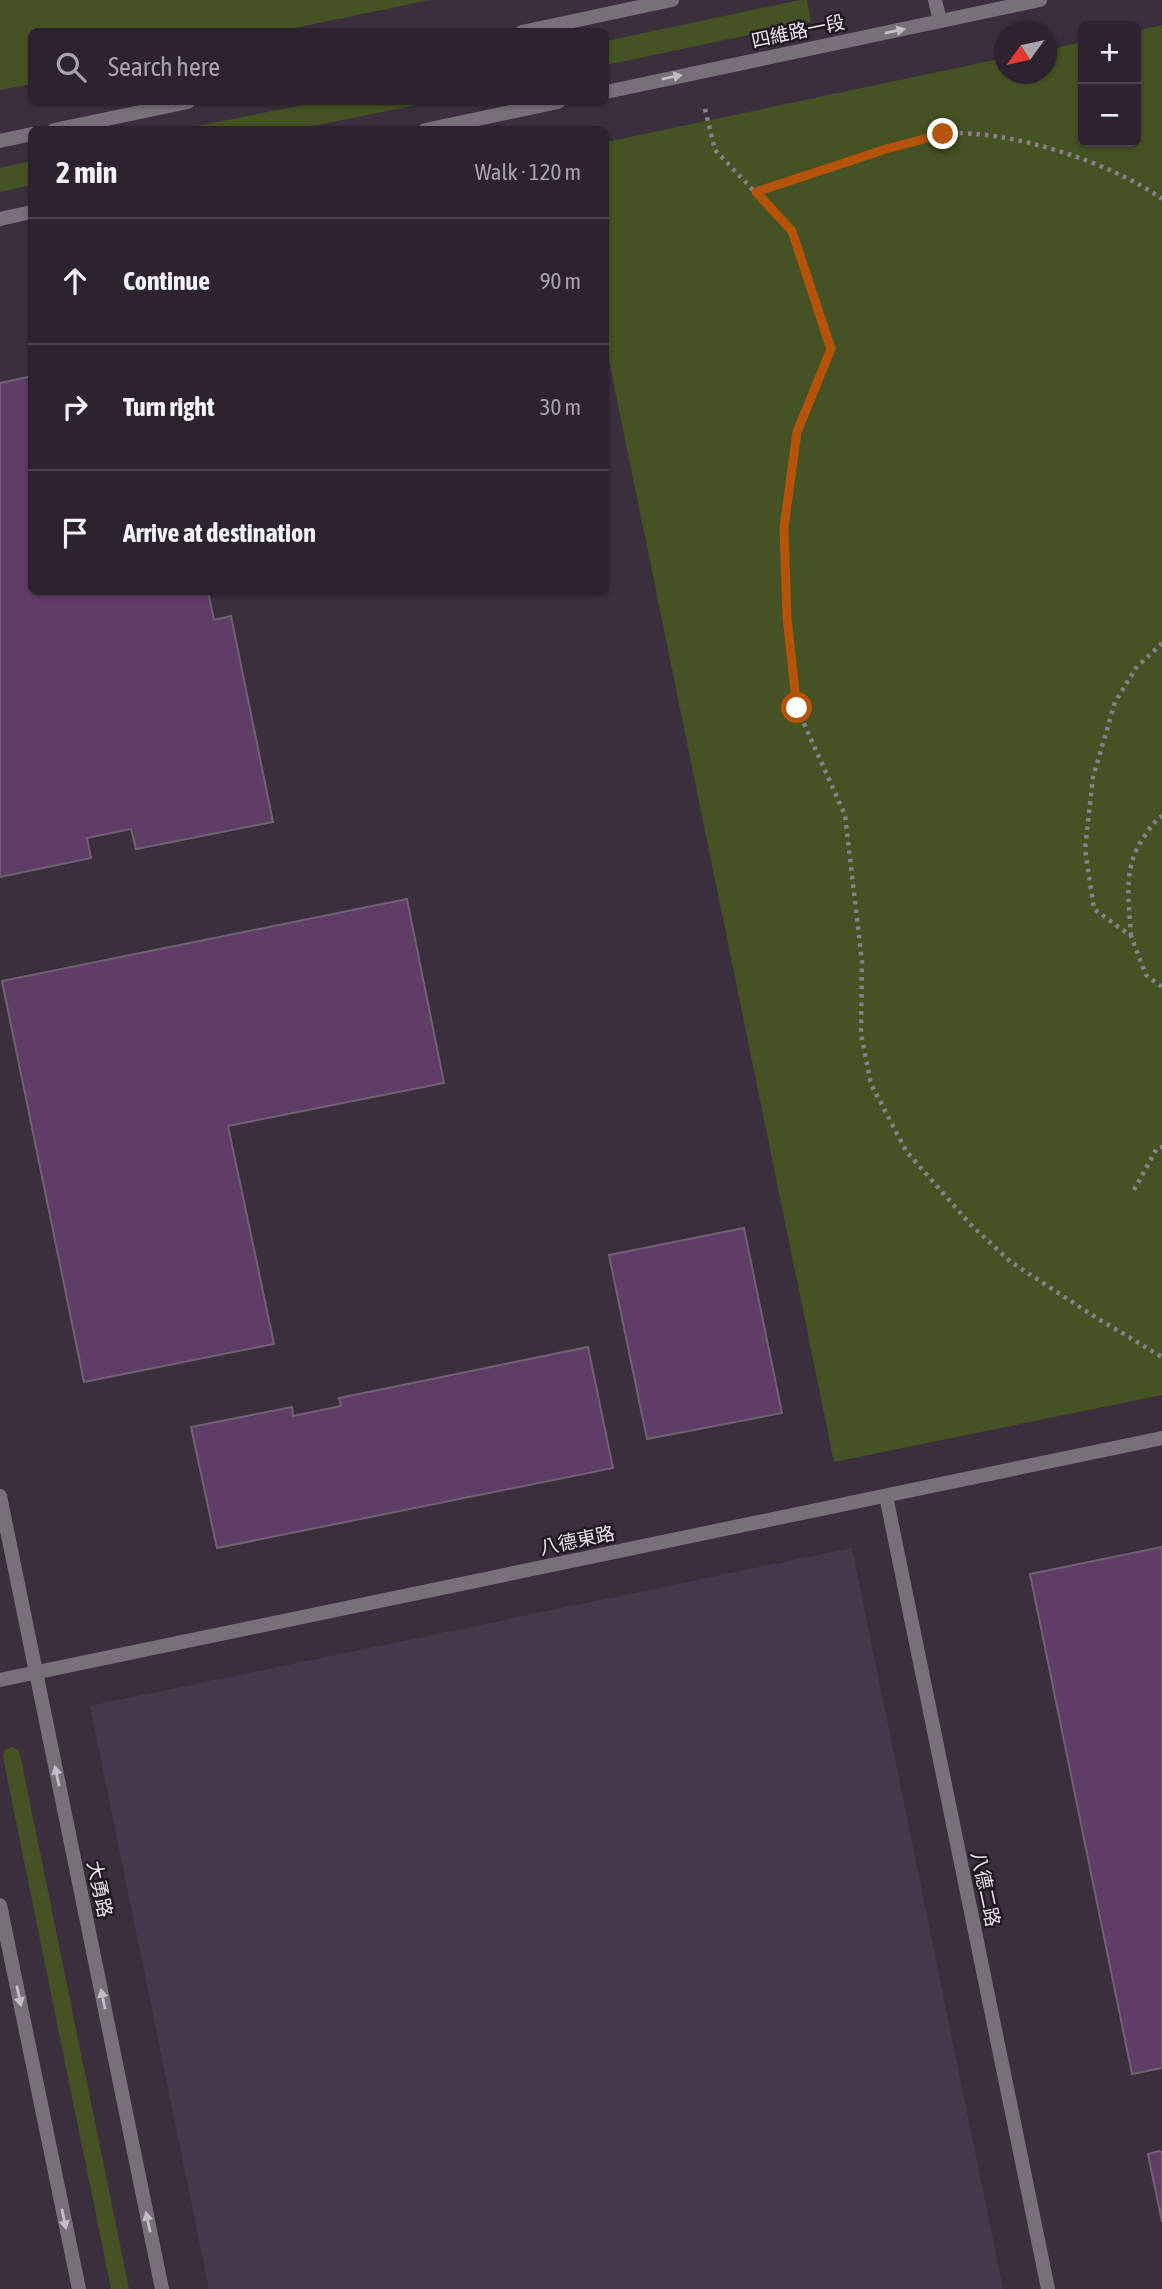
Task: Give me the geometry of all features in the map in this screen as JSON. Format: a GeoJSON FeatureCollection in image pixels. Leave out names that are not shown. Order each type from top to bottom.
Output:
{"type":"FeatureCollection","features":[{"type":"Feature","properties":{"kind":"street"},"geometry":{"type":"LineString","coordinates":[[541,28],[672,0]]}},
{"type":"Feature","properties":{"kind":"street"},"geometry":{"type":"LineString","coordinates":[[935,0],[940,21]]}},
{"type":"Feature","properties":{"kind":"street","name":"四維路一段"},"geometry":{"type":"LineString","coordinates":[[609,91],[1040,0]]}},
{"type":"Feature","properties":{"kind":"street"},"geometry":{"type":"LineString","coordinates":[[73,126],[174,105]]}},
{"type":"Feature","properties":{"kind":"street"},"geometry":{"type":"LineString","coordinates":[[444,126],[544,105]]}},
{"type":"Feature","properties":{"kind":"street"},"geometry":{"type":"LineString","coordinates":[[0,141],[28,135]]}},
{"type":"Feature","properties":{"kind":"street"},"geometry":{"type":"LineString","coordinates":[[0,219],[28,213]]}},
{"type":"Feature","properties":{"kind":"street","name":"八德東路"},"geometry":{"type":"LineString","coordinates":[[0,1680],[1162,1438]]}},
{"type":"Feature","properties":{"kind":"street","name":"大勇路"},"geometry":{"type":"LineString","coordinates":[[0,1496],[162,2289]]}},
{"type":"Feature","properties":{"kind":"street","name":"八德二路"},"geometry":{"type":"LineString","coordinates":[[886,1496],[1048,2289]]}},
{"type":"Feature","properties":{"kind":"street"},"geometry":{"type":"LineString","coordinates":[[0,1905],[79,2289]]}},
{"type":"Feature","properties":{"kind":"path"},"geometry":{"type":"LineString","coordinates":[[705,109],[715,150],[792,231],[831,349],[797,432],[784,528],[787,618],[797,708],[845,815],[862,962],[861,1034],[871,1084],[906,1151],[971,1225],[1011,1262],[1162,1357]]}},
{"type":"Feature","properties":{"kind":"path"},"geometry":{"type":"LineString","coordinates":[[756,192],[932,136],[985,134],[1070,154],[1162,199]]}},
{"type":"Feature","properties":{"kind":"path"},"geometry":{"type":"LineString","coordinates":[[1131,936],[1094,909],[1084,849],[1093,777],[1115,702],[1136,668],[1162,643]]}},
{"type":"Feature","properties":{"kind":"path"},"geometry":{"type":"LineString","coordinates":[[1162,816],[1156,820],[1137,847],[1128,870],[1131,936],[1146,975],[1162,987]]}},
{"type":"Feature","properties":{"kind":"path"},"geometry":{"type":"LineString","coordinates":[[1134,1190],[1157,1148],[1162,1147]]}},
{"type":"Feature","properties":{"kind":"shaded area"},"geometry":{"type":"Polygon","coordinates":[[[852,1548],[1003,2289],[209,2289],[90,1706],[852,1548]]]}},
{"type":"Feature","properties":{"kind":"green space"},"geometry":{"type":"Polygon","coordinates":[[[0,0],[430,0],[295,28],[28,28],[28,85],[0,90],[0,0]]]}},
{"type":"Feature","properties":{"kind":"green space"},"geometry":{"type":"Polygon","coordinates":[[[800,0],[807,0],[811,22],[609,64],[609,40],[800,0]]]}},
{"type":"Feature","properties":{"kind":"green space"},"geometry":{"type":"Polygon","coordinates":[[[1162,25],[1162,1395],[834,1462],[609,361],[609,141],[994,60],[994,84],[1057,84],[1057,48],[1078,43],[1078,147],[1141,147],[1141,30],[1162,25]]]}},
{"type":"Feature","properties":{"kind":"green space"},"geometry":{"type":"Polygon","coordinates":[[[302,105],[416,105],[313,126],[198,126],[302,105]]]}},
{"type":"Feature","properties":{"kind":"green space"},"geometry":{"type":"Polygon","coordinates":[[[28,162],[28,186],[0,192],[0,168],[28,162]]]}},
{"type":"Feature","properties":{"kind":"green space"},"geometry":{"type":"Polygon","coordinates":[[[12,1747],[20,1754],[129,2289],[111,2289],[3,1757],[5,1750],[12,1747]]]}},
{"type":"Feature","properties":{"kind":"building"},"geometry":{"type":"Polygon","coordinates":[[[28,377],[28,595],[209,595],[214,620],[231,616],[273,822],[136,849],[131,829],[87,838],[91,858],[0,877],[0,383],[28,377]]]}},
{"type":"Feature","properties":{"kind":"building"},"geometry":{"type":"Polygon","coordinates":[[[407,899],[444,1083],[228,1126],[274,1344],[84,1382],[2,981],[407,899]]]}},
{"type":"Feature","properties":{"kind":"building"},"geometry":{"type":"Polygon","coordinates":[[[744,1228],[782,1413],[647,1439],[609,1255],[744,1228]]]}},
{"type":"Feature","properties":{"kind":"building"},"geometry":{"type":"Polygon","coordinates":[[[588,1347],[613,1468],[217,1548],[191,1427],[292,1407],[293,1416],[341,1406],[339,1398],[588,1347]]]}},
{"type":"Feature","properties":{"kind":"building"},"geometry":{"type":"Polygon","coordinates":[[[1162,1547],[1162,2068],[1132,2074],[1030,1574],[1162,1547]]]}},
{"type":"Feature","properties":{"kind":"building"},"geometry":{"type":"Polygon","coordinates":[[[1162,2152],[1162,2222],[1148,2154],[1162,2152]]]}},
{"type":"Feature","properties":{"kind":"route"},"geometry":{"type":"LineString","coordinates":[[797,708],[787,618],[784,528],[797,432],[831,349],[792,231],[756,192],[886,149],[943,134]]}}]}
